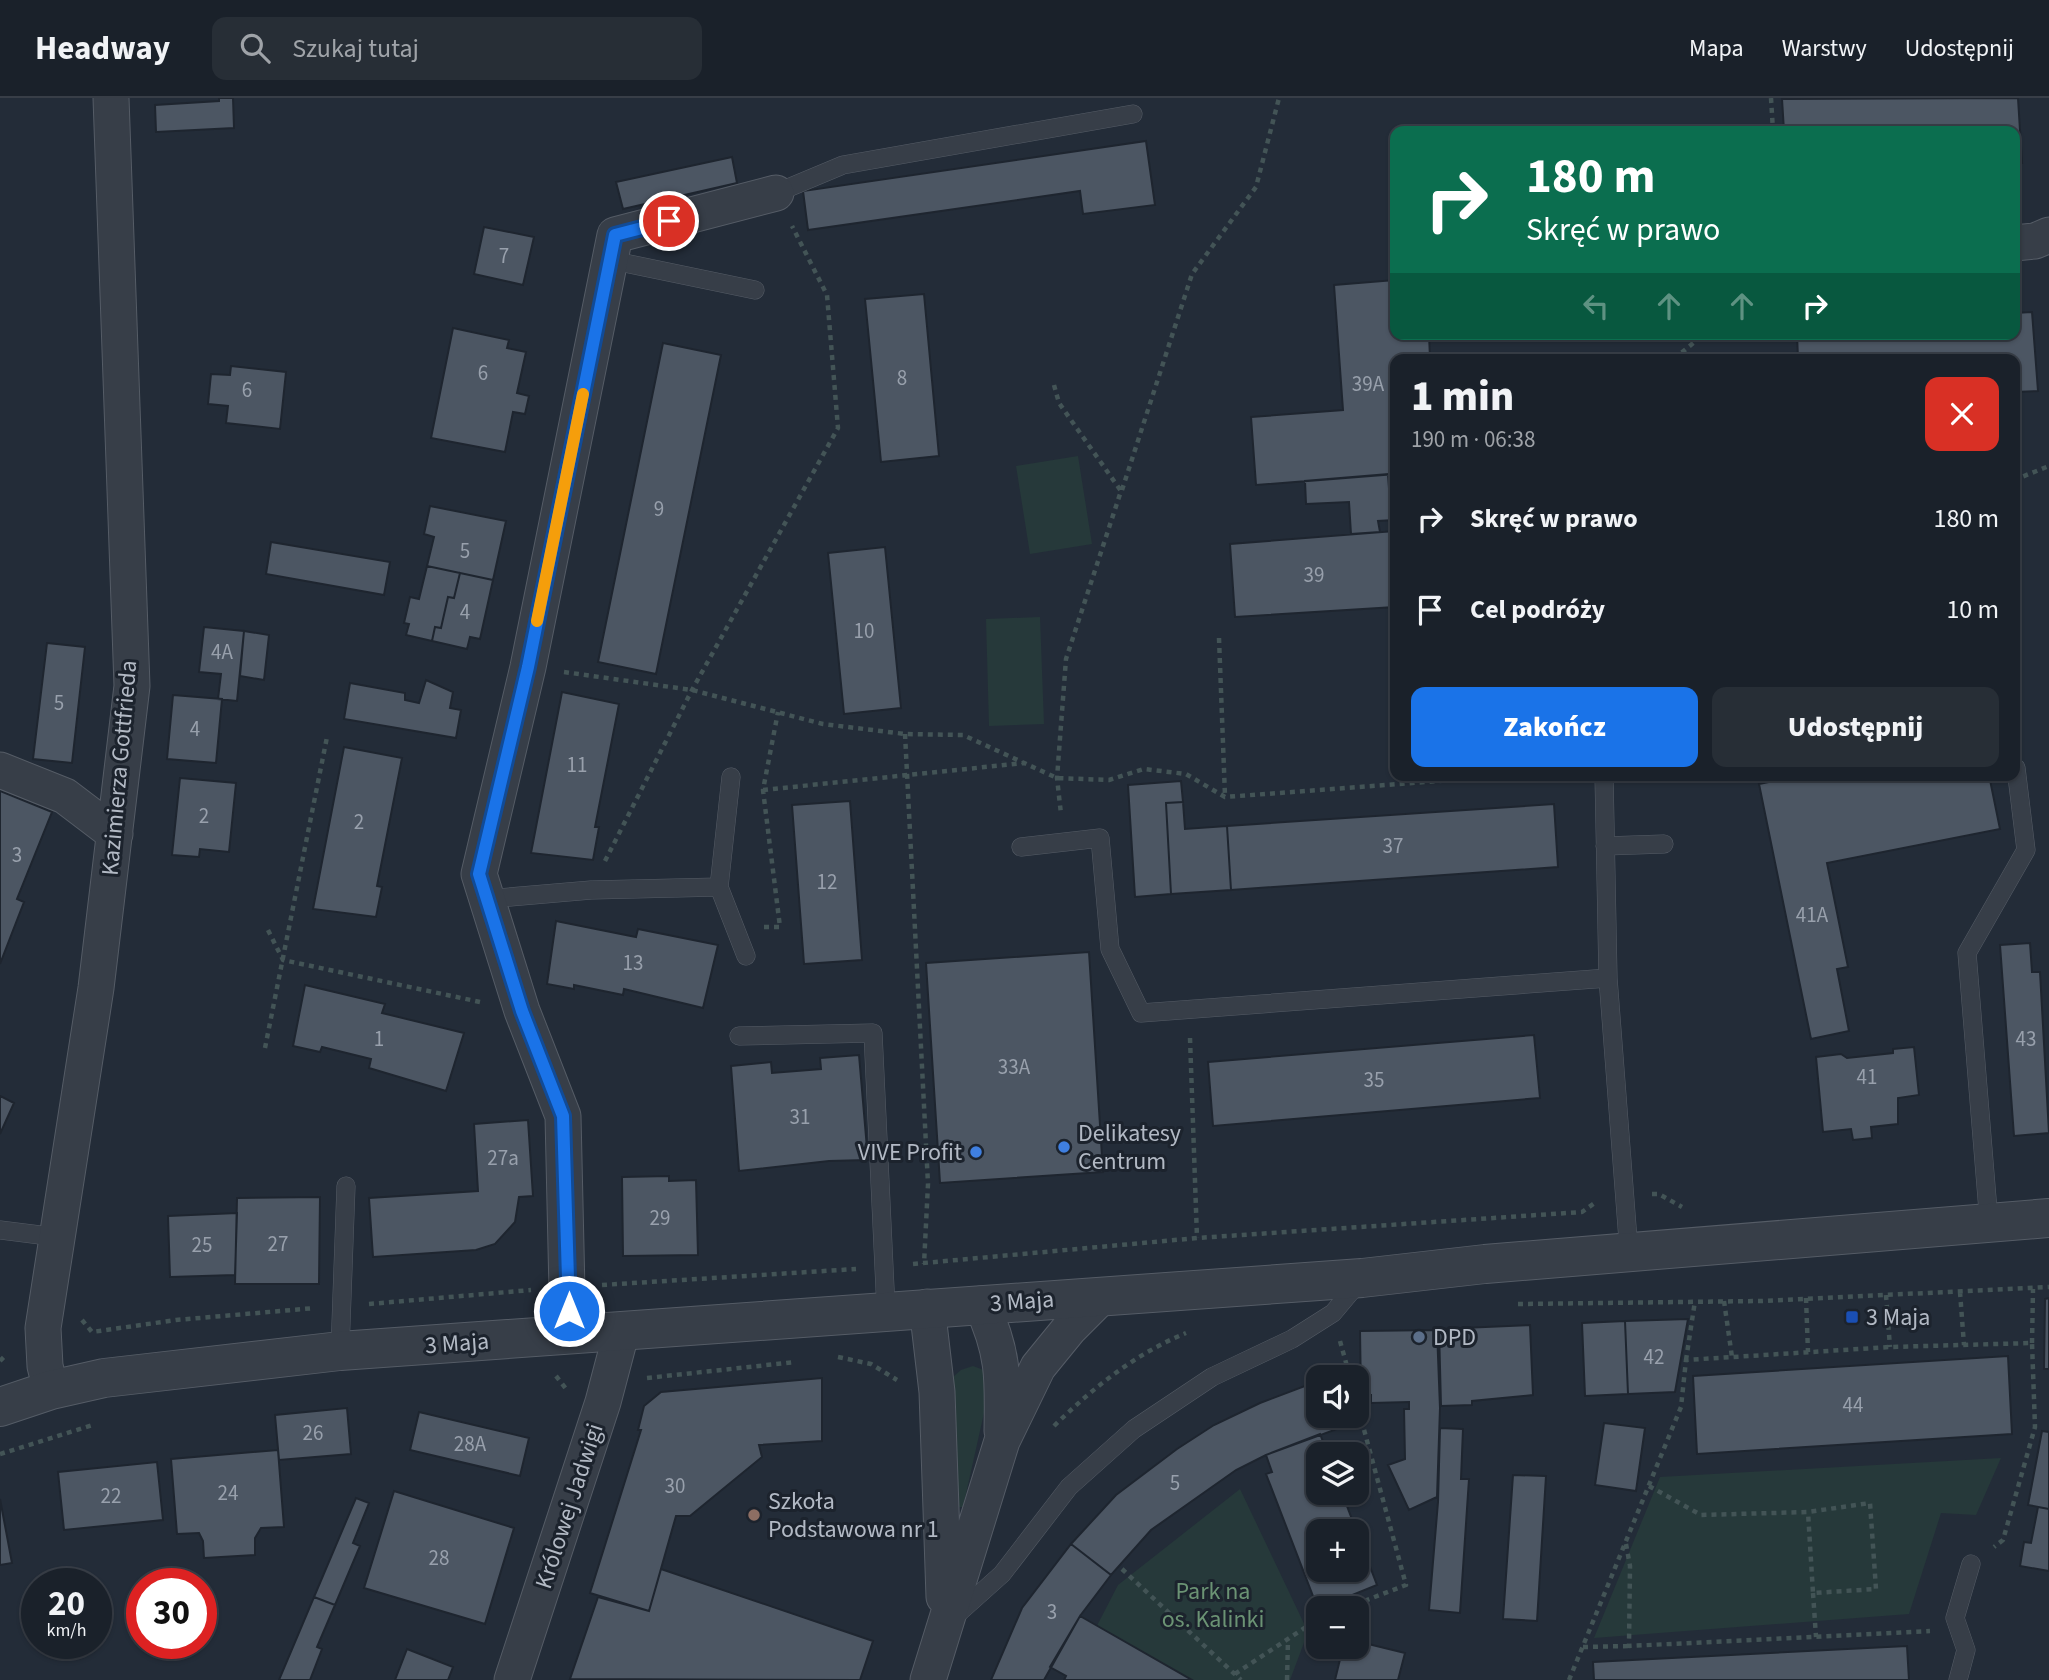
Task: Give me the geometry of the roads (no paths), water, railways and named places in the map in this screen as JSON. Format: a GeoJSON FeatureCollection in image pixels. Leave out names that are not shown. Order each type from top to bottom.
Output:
{"type":"FeatureCollection","features":[{"type":"Feature","properties":{"kind":"street","name":"Kazimierza Gottfrieda"},"geometry":{"type":"LineString","coordinates":[[51,1390],[45,1366],[43,1328],[96,988],[132,686],[111,98]]}},
{"type":"Feature","properties":{"kind":"street"},"geometry":{"type":"LineString","coordinates":[[568,1335],[563,1116],[522,1011],[479,874],[528,667],[615,235],[776,193]]}},
{"type":"Feature","properties":{"kind":"street"},"geometry":{"type":"LineString","coordinates":[[2020,242],[2035,241],[2049,235]]}},
{"type":"Feature","properties":{"kind":"street"},"geometry":{"type":"LineString","coordinates":[[0,770],[65,796],[115,834]]}},
{"type":"Feature","properties":{"kind":"street","name":"3 Maja"},"geometry":{"type":"LineString","coordinates":[[0,1407],[51,1390],[104,1378],[340,1350],[1362,1278],[1485,1264],[2049,1218]]}},
{"type":"Feature","properties":{"kind":"street"},"geometry":{"type":"LineString","coordinates":[[928,1680],[1002,1441],[1038,1367],[1069,1329],[1102,1296]]}},
{"type":"Feature","properties":{"kind":"street"},"geometry":{"type":"LineString","coordinates":[[981,1304],[994,1331],[1002,1364],[1002,1441]]}},
{"type":"Feature","properties":{"kind":"street"},"geometry":{"type":"LineString","coordinates":[[927,1307],[942,1474],[944,1626]]}},
{"type":"Feature","properties":{"kind":"street","name":"Królowej Jadwigi"},"geometry":{"type":"LineString","coordinates":[[512,1680],[606,1390],[622,1331]]}},
{"type":"Feature","properties":{"kind":"lane"},"geometry":{"type":"LineString","coordinates":[[776,193],[843,165],[1133,114]]}},
{"type":"Feature","properties":{"kind":"lane"},"geometry":{"type":"LineString","coordinates":[[610,260],[755,290]]}},
{"type":"Feature","properties":{"kind":"lane"},"geometry":{"type":"LineString","coordinates":[[731,777],[719,887],[746,956]]}},
{"type":"Feature","properties":{"kind":"lane"},"geometry":{"type":"LineString","coordinates":[[1604,781],[1608,978],[1629,1253]]}},
{"type":"Feature","properties":{"kind":"lane"},"geometry":{"type":"LineString","coordinates":[[1989,1223],[1968,953],[2026,850],[2018,781]]}},
{"type":"Feature","properties":{"kind":"lane"},"geometry":{"type":"LineString","coordinates":[[1021,847],[1100,838],[1110,950],[1141,1013],[1608,978]]}},
{"type":"Feature","properties":{"kind":"lane"},"geometry":{"type":"LineString","coordinates":[[1605,846],[1664,844]]}},
{"type":"Feature","properties":{"kind":"lane"},"geometry":{"type":"LineString","coordinates":[[486,899],[591,890],[719,887]]}},
{"type":"Feature","properties":{"kind":"lane"},"geometry":{"type":"LineString","coordinates":[[739,1037],[873,1033],[886,1310]]}},
{"type":"Feature","properties":{"kind":"lane"},"geometry":{"type":"LineString","coordinates":[[340,1350],[346,1186]]}},
{"type":"Feature","properties":{"kind":"lane"},"geometry":{"type":"LineString","coordinates":[[0,1230],[56,1237]]}},
{"type":"Feature","properties":{"kind":"lane"},"geometry":{"type":"LineString","coordinates":[[944,1626],[1002,1574],[1069,1487],[1134,1429],[1212,1377],[1292,1339],[1333,1313],[1362,1278]]}},
{"type":"Feature","properties":{"kind":"lane"},"geometry":{"type":"LineString","coordinates":[[1958,1680],[1966,1650],[1955,1618],[1971,1564]]}},
{"type":"Feature","properties":{"kind":"place","name":"Delikatesy Centrum"},"geometry":{"type":"Point","coordinates":[1064,1147]}},
{"type":"Feature","properties":{"kind":"place","name":"VIVE Profit"},"geometry":{"type":"Point","coordinates":[976,1152]}},
{"type":"Feature","properties":{"kind":"place","name":"3 Maja"},"geometry":{"type":"Point","coordinates":[1852,1317]}},
{"type":"Feature","properties":{"kind":"place","name":"DPD"},"geometry":{"type":"Point","coordinates":[1419,1337]}},
{"type":"Feature","properties":{"kind":"place","name":"Szkoła Podstawowa nr 1"},"geometry":{"type":"Point","coordinates":[754,1515]}},
{"type":"Feature","properties":{"kind":"park label","name":"Park na os. Kalinki"},"geometry":{"type":"Point","coordinates":[1213,1605]}}]}
